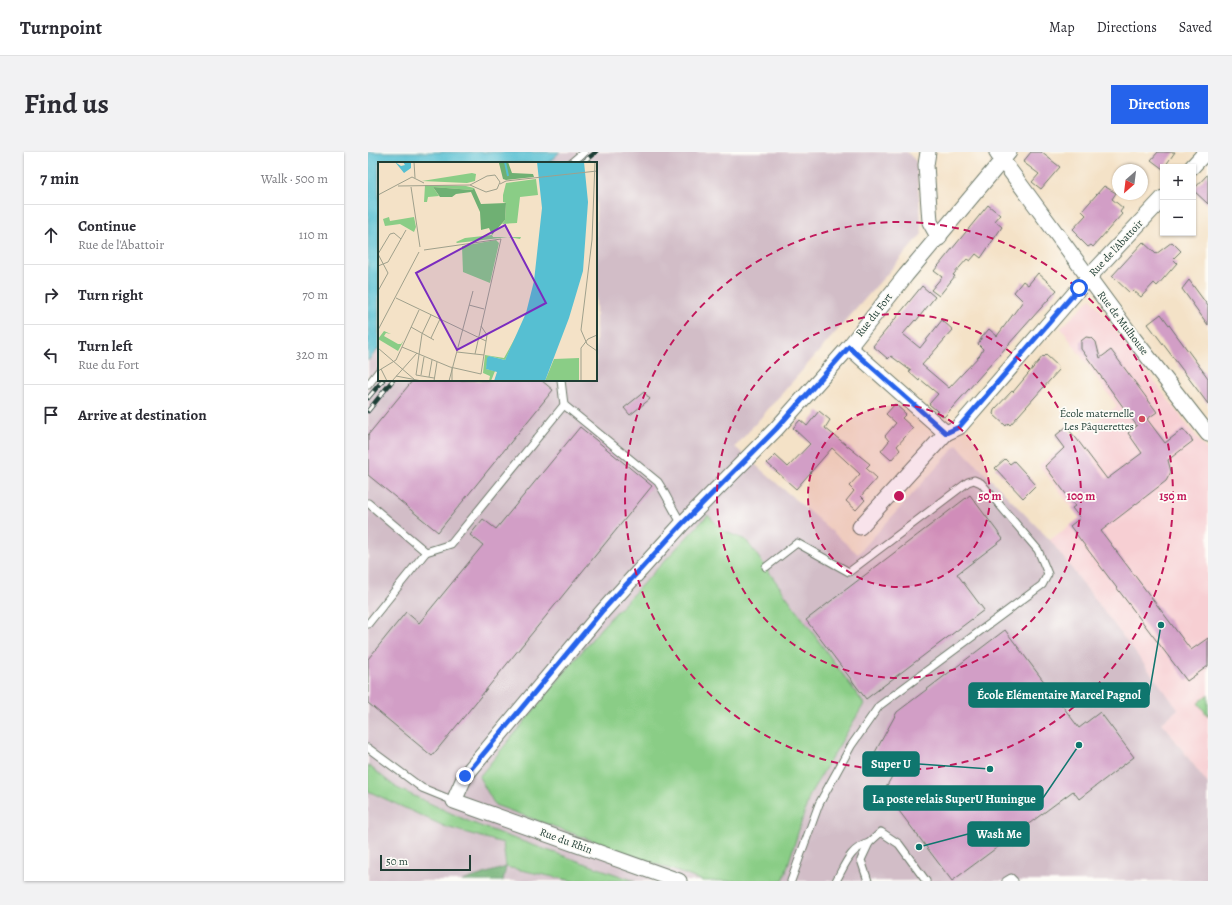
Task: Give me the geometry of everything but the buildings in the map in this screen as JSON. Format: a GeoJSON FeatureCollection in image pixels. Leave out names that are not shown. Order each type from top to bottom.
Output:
{"type":"FeatureCollection","features":[{"type":"Feature","properties":{"kind":"street"},"geometry":{"type":"LineString","coordinates":[[928,152],[926,165],[930,222],[939,238]]}},
{"type":"Feature","properties":{"kind":"street"},"geometry":{"type":"LineString","coordinates":[[1195,164],[1206,152]]}},
{"type":"Feature","properties":{"kind":"street","name":"Rue du Fort"},"geometry":{"type":"LineString","coordinates":[[454,801],[465,776],[603,610],[682,524],[776,429],[849,347],[906,275],[939,238],[1002,154]]}},
{"type":"Feature","properties":{"kind":"street","name":"Rue de Mulhouse"},"geometry":{"type":"LineString","coordinates":[[1002,154],[1089,277],[1208,434]]}},
{"type":"Feature","properties":{"kind":"street","name":"Rue de l'Abattoir"},"geometry":{"type":"LineString","coordinates":[[860,527],[946,433],[959,427],[1089,277],[1161,200]]}},
{"type":"Feature","properties":{"kind":"street"},"geometry":{"type":"LineString","coordinates":[[849,347],[946,433]]}},
{"type":"Feature","properties":{"kind":"street","name":"Rue du Rhin"},"geometry":{"type":"LineString","coordinates":[[454,801],[679,881]]}},
{"type":"Feature","properties":{"kind":"lane"},"geometry":{"type":"LineString","coordinates":[[572,162],[584,152]]}},
{"type":"Feature","properties":{"kind":"lane"},"geometry":{"type":"LineString","coordinates":[[368,385],[378,372]]}},
{"type":"Feature","properties":{"kind":"lane"},"geometry":{"type":"LineString","coordinates":[[561,381],[564,405],[658,482],[668,497],[675,514],[682,524]]}},
{"type":"Feature","properties":{"kind":"lane"},"geometry":{"type":"LineString","coordinates":[[368,624],[426,552],[451,544],[564,405]]}},
{"type":"Feature","properties":{"kind":"lane"},"geometry":{"type":"LineString","coordinates":[[766,567],[797,543],[849,572],[968,482],[974,480],[981,483],[1038,550],[1048,574],[1042,585],[879,706],[851,746],[819,804],[791,881]]}},
{"type":"Feature","properties":{"kind":"lane"},"geometry":{"type":"LineString","coordinates":[[368,503],[426,552]]}},
{"type":"Feature","properties":{"kind":"lane"},"geometry":{"type":"LineString","coordinates":[[368,748],[422,788],[454,801]]}},
{"type":"Feature","properties":{"kind":"lane"},"geometry":{"type":"LineString","coordinates":[[868,881],[861,860],[869,843],[881,832],[899,844],[926,881]]}},
{"type":"Feature","properties":{"kind":"lane"},"geometry":{"type":"LineString","coordinates":[[836,881],[852,852],[861,845],[869,843]]}},
{"type":"Feature","properties":{"kind":"lane"},"geometry":{"type":"LineString","coordinates":[[1006,881],[1011,878],[1014,881]]}},
{"type":"Feature","properties":{"kind":"shaded area"},"geometry":{"type":"Polygon","coordinates":[[[560,152],[907,152],[916,161],[922,234],[735,447],[858,554],[957,445],[1050,540],[1178,709],[1162,723],[1208,784],[1208,881],[368,881],[368,361],[378,349],[378,381],[597,381],[597,162],[549,162],[560,152]]]}},
{"type":"Feature","properties":{"kind":"shaded area"},"geometry":{"type":"Polygon","coordinates":[[[1091,298],[1208,452],[1208,784],[1162,723],[1177,709],[1050,540],[1080,518],[1039,465],[1117,406],[1061,328],[1091,298]]]}},
{"type":"Feature","properties":{"kind":"green space"},"geometry":{"type":"Polygon","coordinates":[[[708,515],[723,531],[746,540],[864,704],[810,794],[783,881],[703,881],[495,805],[479,777],[601,628],[708,515]]]}},
{"type":"Feature","properties":{"kind":"green space"},"geometry":{"type":"Polygon","coordinates":[[[1208,694],[1208,716],[1198,703],[1208,694]]]}},
{"type":"Feature","properties":{"kind":"green space"},"geometry":{"type":"Polygon","coordinates":[[[368,765],[397,788],[470,822],[635,881],[573,881],[506,867],[503,843],[446,827],[368,791],[368,765]]]}},
{"type":"Feature","properties":{"kind":"green space"},"geometry":{"type":"Polygon","coordinates":[[[506,867],[503,881],[462,881],[506,867]]]}},
{"type":"Feature","properties":{"kind":"water"},"geometry":{"type":"Polygon","coordinates":[[[368,152],[560,152],[549,162],[378,162],[378,349],[368,361],[368,152]]]}},
{"type":"Feature","properties":{"kind":"railway"},"geometry":{"type":"LineString","coordinates":[[583,162],[596,152]]}},
{"type":"Feature","properties":{"kind":"railway"},"geometry":{"type":"LineString","coordinates":[[368,398],[382,381]]}},
{"type":"Feature","properties":{"kind":"railway"},"geometry":{"type":"LineString","coordinates":[[368,411],[392,381]]}},
{"type":"Feature","properties":{"kind":"place","name":"École maternelle Les Pâquerettes"},"geometry":{"type":"Point","coordinates":[1142,419]}},
{"type":"Feature","properties":{"kind":"place","name":"École Elémentaire Marcel Pagnol"},"geometry":{"type":"Point","coordinates":[1161,625]}},
{"type":"Feature","properties":{"kind":"place","name":"La poste relais SuperU Huningue"},"geometry":{"type":"Point","coordinates":[1079,745]}},
{"type":"Feature","properties":{"kind":"place","name":"Super U"},"geometry":{"type":"Point","coordinates":[990,769]}},
{"type":"Feature","properties":{"kind":"place","name":"Wash Me"},"geometry":{"type":"Point","coordinates":[919,847]}},
{"type":"Feature","properties":{"kind":"route"},"geometry":{"type":"LineString","coordinates":[[465,776],[603,610],[682,524],[776,429],[849,347],[946,433],[959,427],[1079,288]]}}]}
